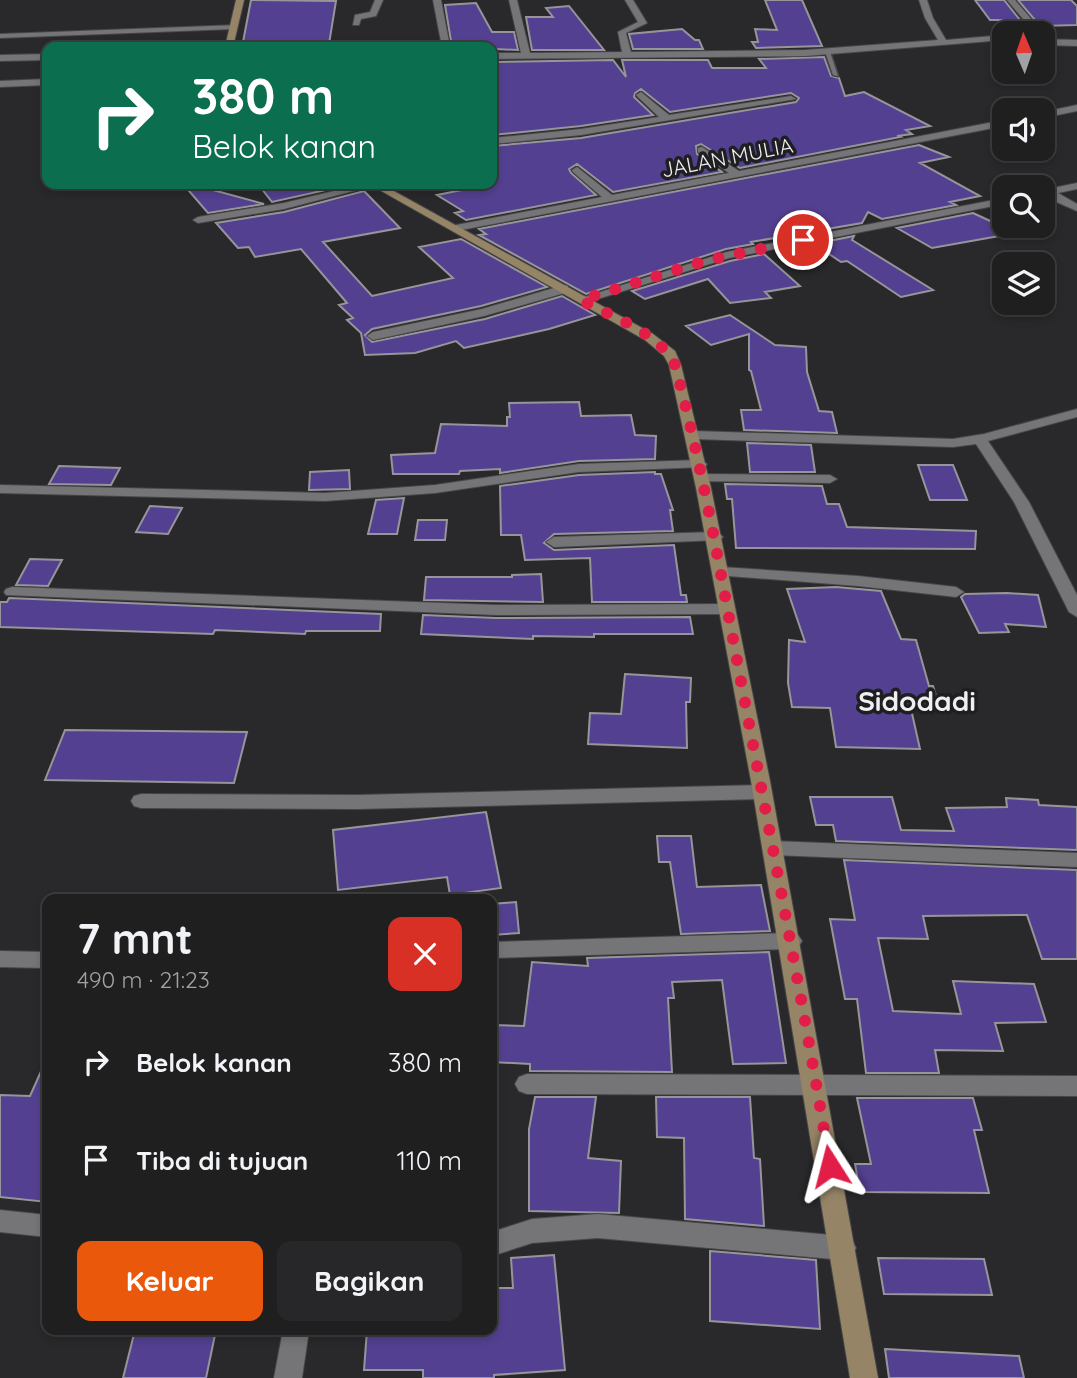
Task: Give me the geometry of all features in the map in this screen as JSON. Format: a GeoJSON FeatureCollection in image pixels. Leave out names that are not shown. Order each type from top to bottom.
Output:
{"type":"FeatureCollection","features":[{"type":"Feature","properties":{"kind":"main road"},"geometry":{"type":"LineString","coordinates":[[230,42],[240,0]]}},
{"type":"Feature","properties":{"kind":"main road"},"geometry":{"type":"LineString","coordinates":[[384,189],[649,337],[670,354],[694,435],[715,537],[791,941],[864,1378]]}},
{"type":"Feature","properties":{"kind":"street"},"geometry":{"type":"LineString","coordinates":[[356,23],[358,17],[373,14],[379,0]]}},
{"type":"Feature","properties":{"kind":"street"},"geometry":{"type":"LineString","coordinates":[[437,0],[445,42]]}},
{"type":"Feature","properties":{"kind":"street"},"geometry":{"type":"LineString","coordinates":[[513,0],[526,56]]}},
{"type":"Feature","properties":{"kind":"street"},"geometry":{"type":"LineString","coordinates":[[627,55],[622,32],[643,25],[629,0]]}},
{"type":"Feature","properties":{"kind":"street"},"geometry":{"type":"LineString","coordinates":[[923,0],[928,8],[929,18],[944,43]]}},
{"type":"Feature","properties":{"kind":"street"},"geometry":{"type":"LineString","coordinates":[[1010,0],[1028,21]]}},
{"type":"Feature","properties":{"kind":"street"},"geometry":{"type":"LineString","coordinates":[[0,36],[234,27]]}},
{"type":"Feature","properties":{"kind":"street"},"geometry":{"type":"LineString","coordinates":[[497,56],[827,52],[992,39]]}},
{"type":"Feature","properties":{"kind":"street"},"geometry":{"type":"LineString","coordinates":[[1055,41],[1077,43]]}},
{"type":"Feature","properties":{"kind":"street"},"geometry":{"type":"LineString","coordinates":[[0,58],[42,57]]}},
{"type":"Feature","properties":{"kind":"street"},"geometry":{"type":"LineString","coordinates":[[0,84],[42,82]]}},
{"type":"Feature","properties":{"kind":"street"},"geometry":{"type":"LineString","coordinates":[[640,95],[666,118]]}},
{"type":"Feature","properties":{"kind":"street"},"geometry":{"type":"LineString","coordinates":[[498,138],[581,132],[791,99]]}},
{"type":"Feature","properties":{"kind":"street"},"geometry":{"type":"LineString","coordinates":[[1055,113],[1077,108]]}},
{"type":"Feature","properties":{"kind":"street","name":"JALAN MULIA"},"geometry":{"type":"LineString","coordinates":[[456,228],[992,125]]}},
{"type":"Feature","properties":{"kind":"street"},"geometry":{"type":"LineString","coordinates":[[702,150],[738,175]]}},
{"type":"Feature","properties":{"kind":"street"},"geometry":{"type":"LineString","coordinates":[[577,170],[611,199]]}},
{"type":"Feature","properties":{"kind":"street"},"geometry":{"type":"LineString","coordinates":[[1055,191],[1077,186]]}},
{"type":"Feature","properties":{"kind":"street"},"geometry":{"type":"LineString","coordinates":[[198,220],[284,206],[354,189]]}},
{"type":"Feature","properties":{"kind":"street"},"geometry":{"type":"LineString","coordinates":[[1055,198],[1077,208]]}},
{"type":"Feature","properties":{"kind":"street"},"geometry":{"type":"LineString","coordinates":[[581,300],[727,255],[992,203]]}},
{"type":"Feature","properties":{"kind":"street"},"geometry":{"type":"LineString","coordinates":[[373,336],[484,312],[564,289]]}},
{"type":"Feature","properties":{"kind":"street"},"geometry":{"type":"LineString","coordinates":[[694,435],[924,444],[981,441],[1035,423],[1077,413]]}},
{"type":"Feature","properties":{"kind":"street"},"geometry":{"type":"LineString","coordinates":[[981,441],[998,463],[1034,525],[1077,612]]}},
{"type":"Feature","properties":{"kind":"street"},"geometry":{"type":"LineString","coordinates":[[0,489],[325,497],[435,489],[579,468],[830,478]]}},
{"type":"Feature","properties":{"kind":"street"},"geometry":{"type":"LineString","coordinates":[[554,542],[715,537]]}},
{"type":"Feature","properties":{"kind":"street"},"geometry":{"type":"LineString","coordinates":[[721,572],[858,580],[956,592]]}},
{"type":"Feature","properties":{"kind":"street"},"geometry":{"type":"LineString","coordinates":[[12,592],[509,610],[727,609]]}},
{"type":"Feature","properties":{"kind":"street"},"geometry":{"type":"LineString","coordinates":[[141,801],[358,802],[762,792]]}},
{"type":"Feature","properties":{"kind":"street"},"geometry":{"type":"LineString","coordinates":[[773,848],[1077,860]]}},
{"type":"Feature","properties":{"kind":"street"},"geometry":{"type":"LineString","coordinates":[[497,950],[791,941]]}},
{"type":"Feature","properties":{"kind":"street"},"geometry":{"type":"LineString","coordinates":[[0,959],[42,960]]}},
{"type":"Feature","properties":{"kind":"street"},"geometry":{"type":"LineString","coordinates":[[527,1083],[1077,1086]]}},
{"type":"Feature","properties":{"kind":"street"},"geometry":{"type":"LineString","coordinates":[[0,1221],[42,1225]]}},
{"type":"Feature","properties":{"kind":"street"},"geometry":{"type":"LineString","coordinates":[[497,1242],[532,1231],[598,1226],[679,1236],[843,1248]]}},
{"type":"Feature","properties":{"kind":"street"},"geometry":{"type":"LineString","coordinates":[[288,1378],[295,1335]]}},
{"type":"Feature","properties":{"kind":"lane"},"geometry":{"type":"LineString","coordinates":[[827,52],[836,75]]}},
{"type":"Feature","properties":{"kind":"building"},"geometry":{"type":"Polygon","coordinates":[[[251,0],[336,1],[329,42],[243,42],[251,0]]]}},
{"type":"Feature","properties":{"kind":"building"},"geometry":{"type":"Polygon","coordinates":[[[765,0],[802,0],[822,46],[756,48],[752,42],[758,42],[755,29],[777,30],[765,0]]]}},
{"type":"Feature","properties":{"kind":"building"},"geometry":{"type":"Polygon","coordinates":[[[975,0],[1004,0],[1020,20],[990,20],[975,0]]]}},
{"type":"Feature","properties":{"kind":"building"},"geometry":{"type":"Polygon","coordinates":[[[1018,0],[1071,0],[1077,6],[1077,25],[1055,26],[1055,21],[1036,21],[1018,0]]]}},
{"type":"Feature","properties":{"kind":"building"},"geometry":{"type":"Polygon","coordinates":[[[476,3],[492,32],[514,32],[518,50],[497,49],[497,42],[451,42],[445,5],[476,3]]]}},
{"type":"Feature","properties":{"kind":"building"},"geometry":{"type":"Polygon","coordinates":[[[569,6],[604,50],[532,50],[526,17],[553,17],[546,8],[569,6]]]}},
{"type":"Feature","properties":{"kind":"building"},"geometry":{"type":"Polygon","coordinates":[[[682,29],[695,40],[699,40],[703,49],[633,49],[629,34],[682,29]]]}},
{"type":"Feature","properties":{"kind":"building"},"geometry":{"type":"Polygon","coordinates":[[[824,57],[831,76],[839,78],[845,96],[864,92],[930,126],[906,130],[912,134],[897,136],[900,137],[740,168],[701,144],[696,146],[697,154],[722,172],[613,192],[577,164],[569,169],[571,173],[596,195],[466,220],[455,213],[463,211],[437,195],[467,189],[497,189],[497,146],[581,138],[796,102],[799,98],[791,93],[670,112],[641,89],[634,97],[653,115],[497,134],[497,62],[613,60],[626,77],[622,60],[708,60],[712,68],[766,68],[759,59],[824,57]]]}},
{"type":"Feature","properties":{"kind":"building"},"geometry":{"type":"Polygon","coordinates":[[[919,145],[949,157],[920,163],[980,196],[950,202],[956,205],[882,219],[868,212],[862,223],[751,242],[753,244],[726,249],[586,294],[479,235],[486,234],[479,229],[919,145]]]}},
{"type":"Feature","properties":{"kind":"building"},"geometry":{"type":"Polygon","coordinates":[[[187,189],[209,189],[264,204],[208,213],[187,189]]]}},
{"type":"Feature","properties":{"kind":"building"},"geometry":{"type":"Polygon","coordinates":[[[262,189],[330,189],[272,202],[262,189]]]}},
{"type":"Feature","properties":{"kind":"building"},"geometry":{"type":"Polygon","coordinates":[[[364,191],[400,228],[323,242],[372,296],[453,278],[419,247],[461,239],[547,287],[481,306],[372,329],[365,335],[372,342],[485,319],[562,296],[595,315],[549,329],[464,348],[456,341],[415,353],[365,355],[361,333],[347,320],[353,318],[339,305],[347,303],[301,249],[255,257],[249,247],[238,248],[216,223],[284,212],[364,191]]]}},
{"type":"Feature","properties":{"kind":"building"},"geometry":{"type":"Polygon","coordinates":[[[973,213],[992,222],[992,237],[932,248],[897,228],[973,213]]]}},
{"type":"Feature","properties":{"kind":"building"},"geometry":{"type":"Polygon","coordinates":[[[854,236],[852,240],[933,290],[901,297],[847,261],[841,262],[814,244],[854,236]]]}},
{"type":"Feature","properties":{"kind":"building"},"geometry":{"type":"Polygon","coordinates":[[[764,254],[800,286],[765,292],[771,298],[730,303],[708,279],[645,299],[632,291],[730,261],[764,254]]]}},
{"type":"Feature","properties":{"kind":"building"},"geometry":{"type":"Polygon","coordinates":[[[730,315],[775,345],[806,347],[807,372],[819,411],[832,412],[837,433],[744,430],[741,410],[761,410],[749,370],[749,334],[711,345],[686,326],[730,315]]]}},
{"type":"Feature","properties":{"kind":"building"},"geometry":{"type":"Polygon","coordinates":[[[579,402],[581,416],[631,415],[635,435],[656,436],[655,459],[579,461],[500,473],[500,469],[460,471],[459,474],[393,474],[391,455],[435,453],[441,424],[507,426],[507,417],[510,417],[509,403],[579,402]]]}},
{"type":"Feature","properties":{"kind":"building"},"geometry":{"type":"Polygon","coordinates":[[[747,443],[811,445],[815,472],[750,472],[747,443]]]}},
{"type":"Feature","properties":{"kind":"building"},"geometry":{"type":"Polygon","coordinates":[[[918,465],[953,465],[967,500],[930,500],[918,465]]]}},
{"type":"Feature","properties":{"kind":"building"},"geometry":{"type":"Polygon","coordinates":[[[59,466],[120,468],[111,485],[49,484],[59,466]]]}},
{"type":"Feature","properties":{"kind":"building"},"geometry":{"type":"Polygon","coordinates":[[[349,470],[350,489],[309,490],[310,472],[349,470]]]}},
{"type":"Feature","properties":{"kind":"building"},"geometry":{"type":"Polygon","coordinates":[[[661,474],[673,510],[670,510],[673,531],[554,534],[544,543],[554,550],[674,545],[681,595],[686,595],[687,602],[592,602],[590,558],[525,560],[521,535],[501,535],[500,486],[579,475],[661,474]]]}},
{"type":"Feature","properties":{"kind":"building"},"geometry":{"type":"Polygon","coordinates":[[[725,484],[822,486],[827,504],[839,504],[847,527],[976,531],[975,549],[736,548],[732,499],[727,499],[725,484]]]}},
{"type":"Feature","properties":{"kind":"building"},"geometry":{"type":"Polygon","coordinates":[[[404,498],[397,534],[368,534],[376,500],[404,498]]]}},
{"type":"Feature","properties":{"kind":"building"},"geometry":{"type":"Polygon","coordinates":[[[150,506],[182,508],[168,534],[136,532],[150,506]]]}},
{"type":"Feature","properties":{"kind":"building"},"geometry":{"type":"Polygon","coordinates":[[[418,520],[447,520],[445,540],[415,540],[418,520]]]}},
{"type":"Feature","properties":{"kind":"building"},"geometry":{"type":"Polygon","coordinates":[[[30,559],[62,560],[48,586],[16,585],[30,559]]]}},
{"type":"Feature","properties":{"kind":"building"},"geometry":{"type":"Polygon","coordinates":[[[541,574],[543,602],[424,600],[426,577],[512,577],[541,574]]]}},
{"type":"Feature","properties":{"kind":"building"},"geometry":{"type":"Polygon","coordinates":[[[836,587],[881,591],[901,639],[916,640],[929,686],[933,686],[940,709],[911,709],[920,749],[836,747],[830,708],[792,707],[788,683],[789,640],[805,642],[787,589],[836,587]]]}},
{"type":"Feature","properties":{"kind":"building"},"geometry":{"type":"Polygon","coordinates":[[[965,594],[1038,595],[1046,627],[1005,624],[1009,632],[979,633],[961,597],[965,594]]]}},
{"type":"Feature","properties":{"kind":"building"},"geometry":{"type":"Polygon","coordinates":[[[9,598],[381,614],[380,631],[306,631],[305,634],[215,630],[213,634],[0,627],[0,602],[7,602],[9,598]]]}},
{"type":"Feature","properties":{"kind":"building"},"geometry":{"type":"Polygon","coordinates":[[[423,615],[496,618],[690,617],[693,634],[594,634],[594,637],[533,636],[533,639],[421,634],[423,615]]]}},
{"type":"Feature","properties":{"kind":"building"},"geometry":{"type":"Polygon","coordinates":[[[625,674],[691,678],[690,702],[686,702],[687,748],[588,744],[590,713],[621,714],[625,674]]]}},
{"type":"Feature","properties":{"kind":"building"},"geometry":{"type":"Polygon","coordinates":[[[65,730],[247,732],[234,783],[45,780],[65,730]]]}},
{"type":"Feature","properties":{"kind":"building"},"geometry":{"type":"Polygon","coordinates":[[[810,797],[892,797],[901,830],[954,831],[946,808],[1007,807],[1006,798],[1038,800],[1039,805],[1077,807],[1077,850],[836,841],[833,825],[816,825],[810,797]]]}},
{"type":"Feature","properties":{"kind":"building"},"geometry":{"type":"Polygon","coordinates":[[[486,812],[501,888],[450,894],[447,877],[338,890],[333,830],[486,812]]]}},
{"type":"Feature","properties":{"kind":"building"},"geometry":{"type":"Polygon","coordinates":[[[657,836],[691,836],[697,887],[761,885],[770,931],[681,934],[670,862],[659,862],[657,836]]]}},
{"type":"Feature","properties":{"kind":"building"},"geometry":{"type":"Polygon","coordinates":[[[844,860],[1077,870],[1077,959],[1042,959],[1027,915],[923,916],[928,939],[878,938],[893,1011],[961,1014],[953,981],[1034,984],[1046,1022],[995,1023],[1003,1051],[935,1050],[939,1073],[866,1073],[857,999],[845,999],[830,919],[855,920],[844,860]]]}},
{"type":"Feature","properties":{"kind":"building"},"geometry":{"type":"Polygon","coordinates":[[[516,902],[519,933],[497,935],[497,904],[516,902]]]}},
{"type":"Feature","properties":{"kind":"building"},"geometry":{"type":"Polygon","coordinates":[[[769,952],[786,1063],[733,1064],[722,980],[672,982],[674,998],[668,998],[672,1072],[530,1071],[530,1064],[497,1062],[497,1025],[524,1026],[532,962],[588,966],[587,958],[769,952]]]}},
{"type":"Feature","properties":{"kind":"building"},"geometry":{"type":"Polygon","coordinates":[[[42,1069],[42,1201],[0,1197],[0,1095],[30,1096],[42,1069]]]}},
{"type":"Feature","properties":{"kind":"building"},"geometry":{"type":"Polygon","coordinates":[[[535,1097],[596,1097],[588,1158],[621,1161],[619,1213],[529,1211],[529,1129],[535,1097]]]}},
{"type":"Feature","properties":{"kind":"building"},"geometry":{"type":"Polygon","coordinates":[[[656,1097],[750,1097],[754,1158],[760,1159],[764,1226],[685,1219],[684,1138],[657,1137],[656,1097]]]}},
{"type":"Feature","properties":{"kind":"building"},"geometry":{"type":"Polygon","coordinates":[[[857,1098],[973,1098],[982,1130],[974,1130],[989,1193],[860,1192],[855,1164],[871,1164],[857,1098]]]}},
{"type":"Feature","properties":{"kind":"building"},"geometry":{"type":"Polygon","coordinates":[[[710,1251],[816,1260],[820,1329],[710,1321],[710,1251]]]}},
{"type":"Feature","properties":{"kind":"building"},"geometry":{"type":"Polygon","coordinates":[[[554,1255],[565,1370],[494,1375],[494,1378],[423,1378],[423,1370],[364,1370],[367,1335],[497,1335],[497,1288],[513,1288],[511,1258],[554,1255]]]}},
{"type":"Feature","properties":{"kind":"building"},"geometry":{"type":"Polygon","coordinates":[[[878,1258],[984,1259],[992,1295],[884,1294],[878,1258]]]}},
{"type":"Feature","properties":{"kind":"building"},"geometry":{"type":"Polygon","coordinates":[[[134,1335],[215,1335],[206,1378],[123,1378],[134,1335]]]}},
{"type":"Feature","properties":{"kind":"building"},"geometry":{"type":"Polygon","coordinates":[[[885,1349],[1019,1356],[1024,1378],[889,1378],[885,1349]]]}},
{"type":"Feature","properties":{"kind":"district","name":"Sidodadi"},"geometry":{"type":"Point","coordinates":[917,700]}},
{"type":"Feature","properties":{"kind":"route"},"geometry":{"type":"LineString","coordinates":[[803,240],[727,255],[581,300],[649,337],[670,354],[675,365],[694,435],[715,537],[791,941],[830,1166]]}}]}
